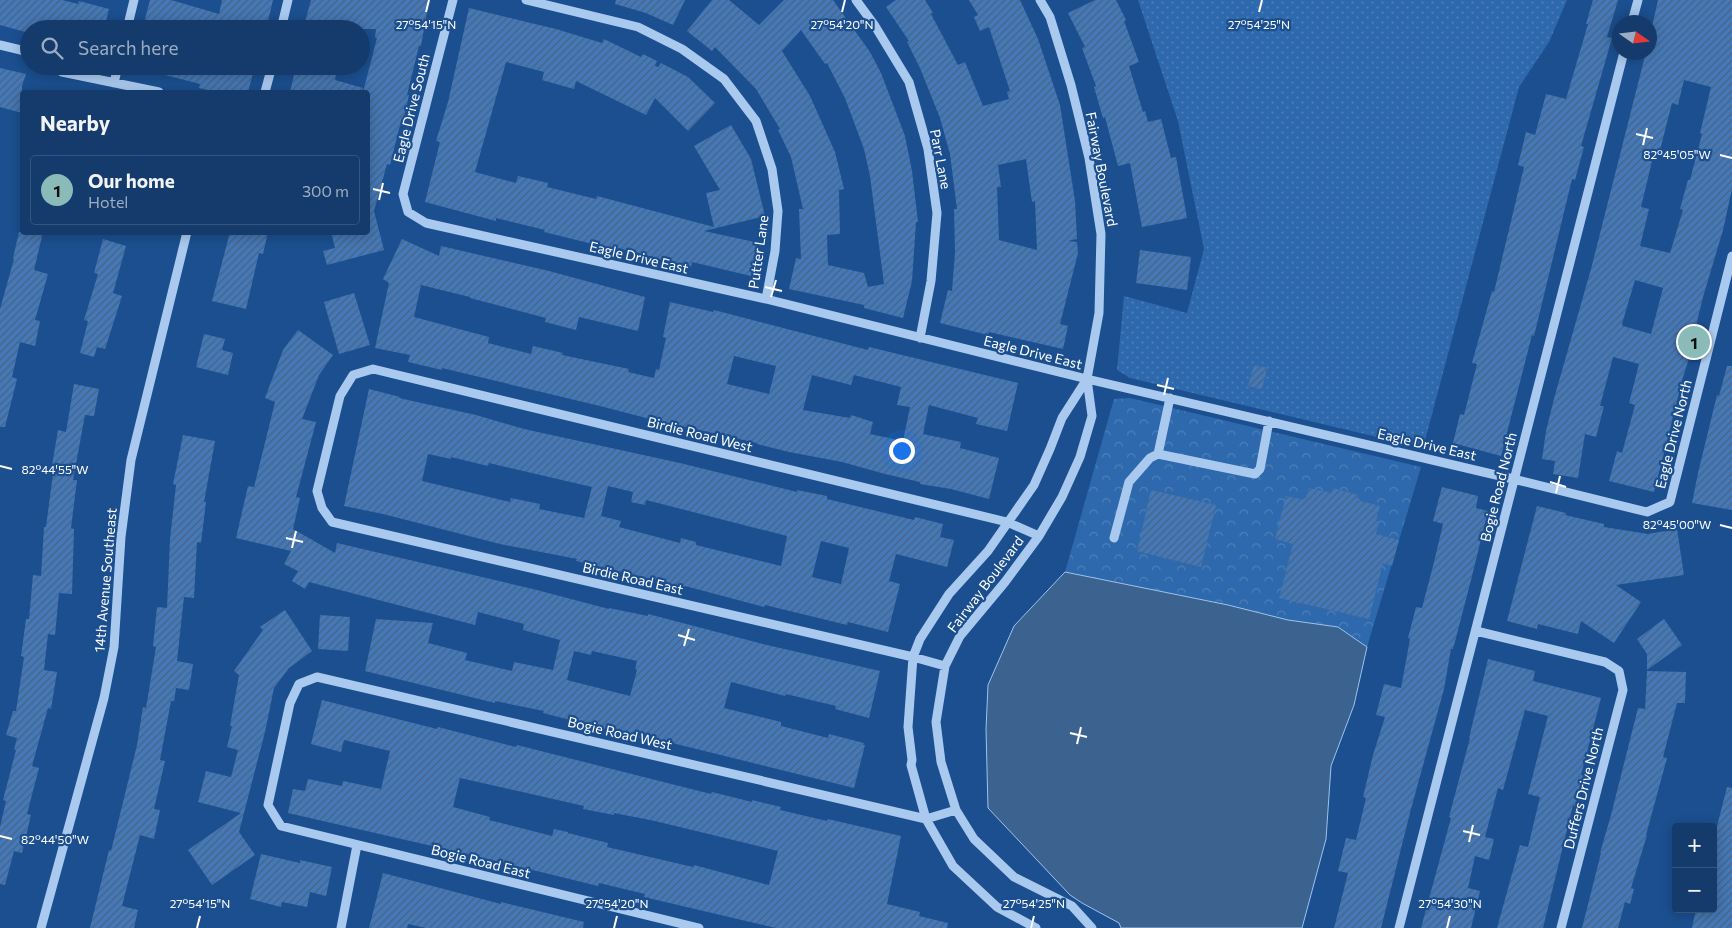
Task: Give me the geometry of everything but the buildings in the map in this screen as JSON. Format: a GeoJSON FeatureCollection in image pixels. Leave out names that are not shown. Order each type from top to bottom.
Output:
{"type":"FeatureCollection","features":[{"type":"Feature","properties":{"kind":"street"},"geometry":{"type":"LineString","coordinates":[[129,20],[134,0]]}},
{"type":"Feature","properties":{"kind":"street"},"geometry":{"type":"LineString","coordinates":[[283,20],[288,0]]}},
{"type":"Feature","properties":{"kind":"street","name":"Eagle Drive South"},"geometry":{"type":"LineString","coordinates":[[403,194],[453,0]]}},
{"type":"Feature","properties":{"kind":"street","name":"Putter Lane"},"geometry":{"type":"LineString","coordinates":[[526,0],[638,27],[682,49],[724,79],[756,120],[772,169],[778,211],[775,251],[766,299]]}},
{"type":"Feature","properties":{"kind":"street","name":"Parr Lane"},"geometry":{"type":"LineString","coordinates":[[856,0],[875,26],[908,82],[928,149],[937,213],[931,281],[920,338]]}},
{"type":"Feature","properties":{"kind":"street","name":"Fairway Boulevard"},"geometry":{"type":"LineString","coordinates":[[1040,0],[1050,17],[1071,85],[1089,158],[1101,234],[1099,313],[1087,379],[1092,416],[1080,457],[1062,497],[1039,536],[1006,582],[960,636],[945,666],[936,722],[941,762],[956,810],[974,839],[1014,878],[1072,906],[1092,928]]}},
{"type":"Feature","properties":{"kind":"street"},"geometry":{"type":"LineString","coordinates":[[1634,15],[1638,0]]}},
{"type":"Feature","properties":{"kind":"street"},"geometry":{"type":"LineString","coordinates":[[0,45],[20,50]]}},
{"type":"Feature","properties":{"kind":"street","name":"Bogie Road North"},"geometry":{"type":"LineString","coordinates":[[1399,928],[1622,60]]}},
{"type":"Feature","properties":{"kind":"street"},"geometry":{"type":"LineString","coordinates":[[76,75],[149,90]]}},
{"type":"Feature","properties":{"kind":"street"},"geometry":{"type":"LineString","coordinates":[[114,83],[116,75]]}},
{"type":"Feature","properties":{"kind":"street"},"geometry":{"type":"LineString","coordinates":[[266,90],[270,75]]}},
{"type":"Feature","properties":{"kind":"street","name":"Eagle Drive East"},"geometry":{"type":"LineString","coordinates":[[403,194],[408,212],[426,223],[766,299],[1087,379],[1647,512],[1670,502]]}},
{"type":"Feature","properties":{"kind":"street","name":"14th Avenue Southeast"},"geometry":{"type":"LineString","coordinates":[[41,928],[104,698],[114,647],[121,538],[131,460],[186,235]]}},
{"type":"Feature","properties":{"kind":"street","name":"Eagle Drive North"},"geometry":{"type":"LineString","coordinates":[[1670,502],[1732,256]]}},
{"type":"Feature","properties":{"kind":"street","name":"Birdie Road West"},"geometry":{"type":"LineString","coordinates":[[353,375],[373,369],[1007,522],[1039,536]]}},
{"type":"Feature","properties":{"kind":"street","name":"Birdie Road East"},"geometry":{"type":"LineString","coordinates":[[353,375],[340,396],[317,491],[322,508],[332,522],[945,666]]}},
{"type":"Feature","properties":{"kind":"street","name":"Fairway Boulevard"},"geometry":{"type":"LineString","coordinates":[[1036,928],[997,907],[953,866],[926,819],[910,765],[912,760],[908,727],[913,657],[920,639],[949,594],[988,551],[1034,484],[1062,418],[1087,379]]}},
{"type":"Feature","properties":{"kind":"street"},"geometry":{"type":"LineString","coordinates":[[1158,454],[1170,398]]}},
{"type":"Feature","properties":{"kind":"street"},"geometry":{"type":"LineString","coordinates":[[1114,538],[1129,482],[1150,458],[1158,454],[1255,474],[1260,469],[1268,422]]}},
{"type":"Feature","properties":{"kind":"street","name":"Duffers Drive North"},"geometry":{"type":"LineString","coordinates":[[1476,631],[1604,662],[1619,672],[1623,690],[1561,928]]}},
{"type":"Feature","properties":{"kind":"street","name":"Bogie Road West"},"geometry":{"type":"LineString","coordinates":[[268,805],[290,703],[299,684],[317,676],[926,819],[956,810]]}},
{"type":"Feature","properties":{"kind":"street","name":"Bogie Road East"},"geometry":{"type":"LineString","coordinates":[[268,805],[281,826],[699,928]]}},
{"type":"Feature","properties":{"kind":"street"},"geometry":{"type":"LineString","coordinates":[[341,928],[357,845]]}},
{"type":"Feature","properties":{"kind":"green space"},"geometry":{"type":"Polygon","coordinates":[[[1138,0],[1567,0],[1549,42],[1519,87],[1423,448],[1130,378],[1117,370],[1124,296],[1187,313],[1204,249],[1178,121],[1138,0]]]}},
{"type":"Feature","properties":{"kind":"green space"},"geometry":{"type":"Polygon","coordinates":[[[1130,398],[1421,467],[1367,647],[1338,627],[1288,620],[1228,605],[1065,572],[1114,399],[1130,398]]]}},
{"type":"Feature","properties":{"kind":"shaded area"},"geometry":{"type":"Polygon","coordinates":[[[1065,572],[1228,605],[1288,620],[1338,627],[1367,647],[1354,705],[1331,766],[1326,839],[1302,928],[1121,928],[1119,923],[1070,895],[988,808],[986,729],[988,685],[1014,626],[1065,572]]]}},
{"type":"Feature","properties":{"kind":"place","name":"Our home"},"geometry":{"type":"Point","coordinates":[1694,342]}}]}
